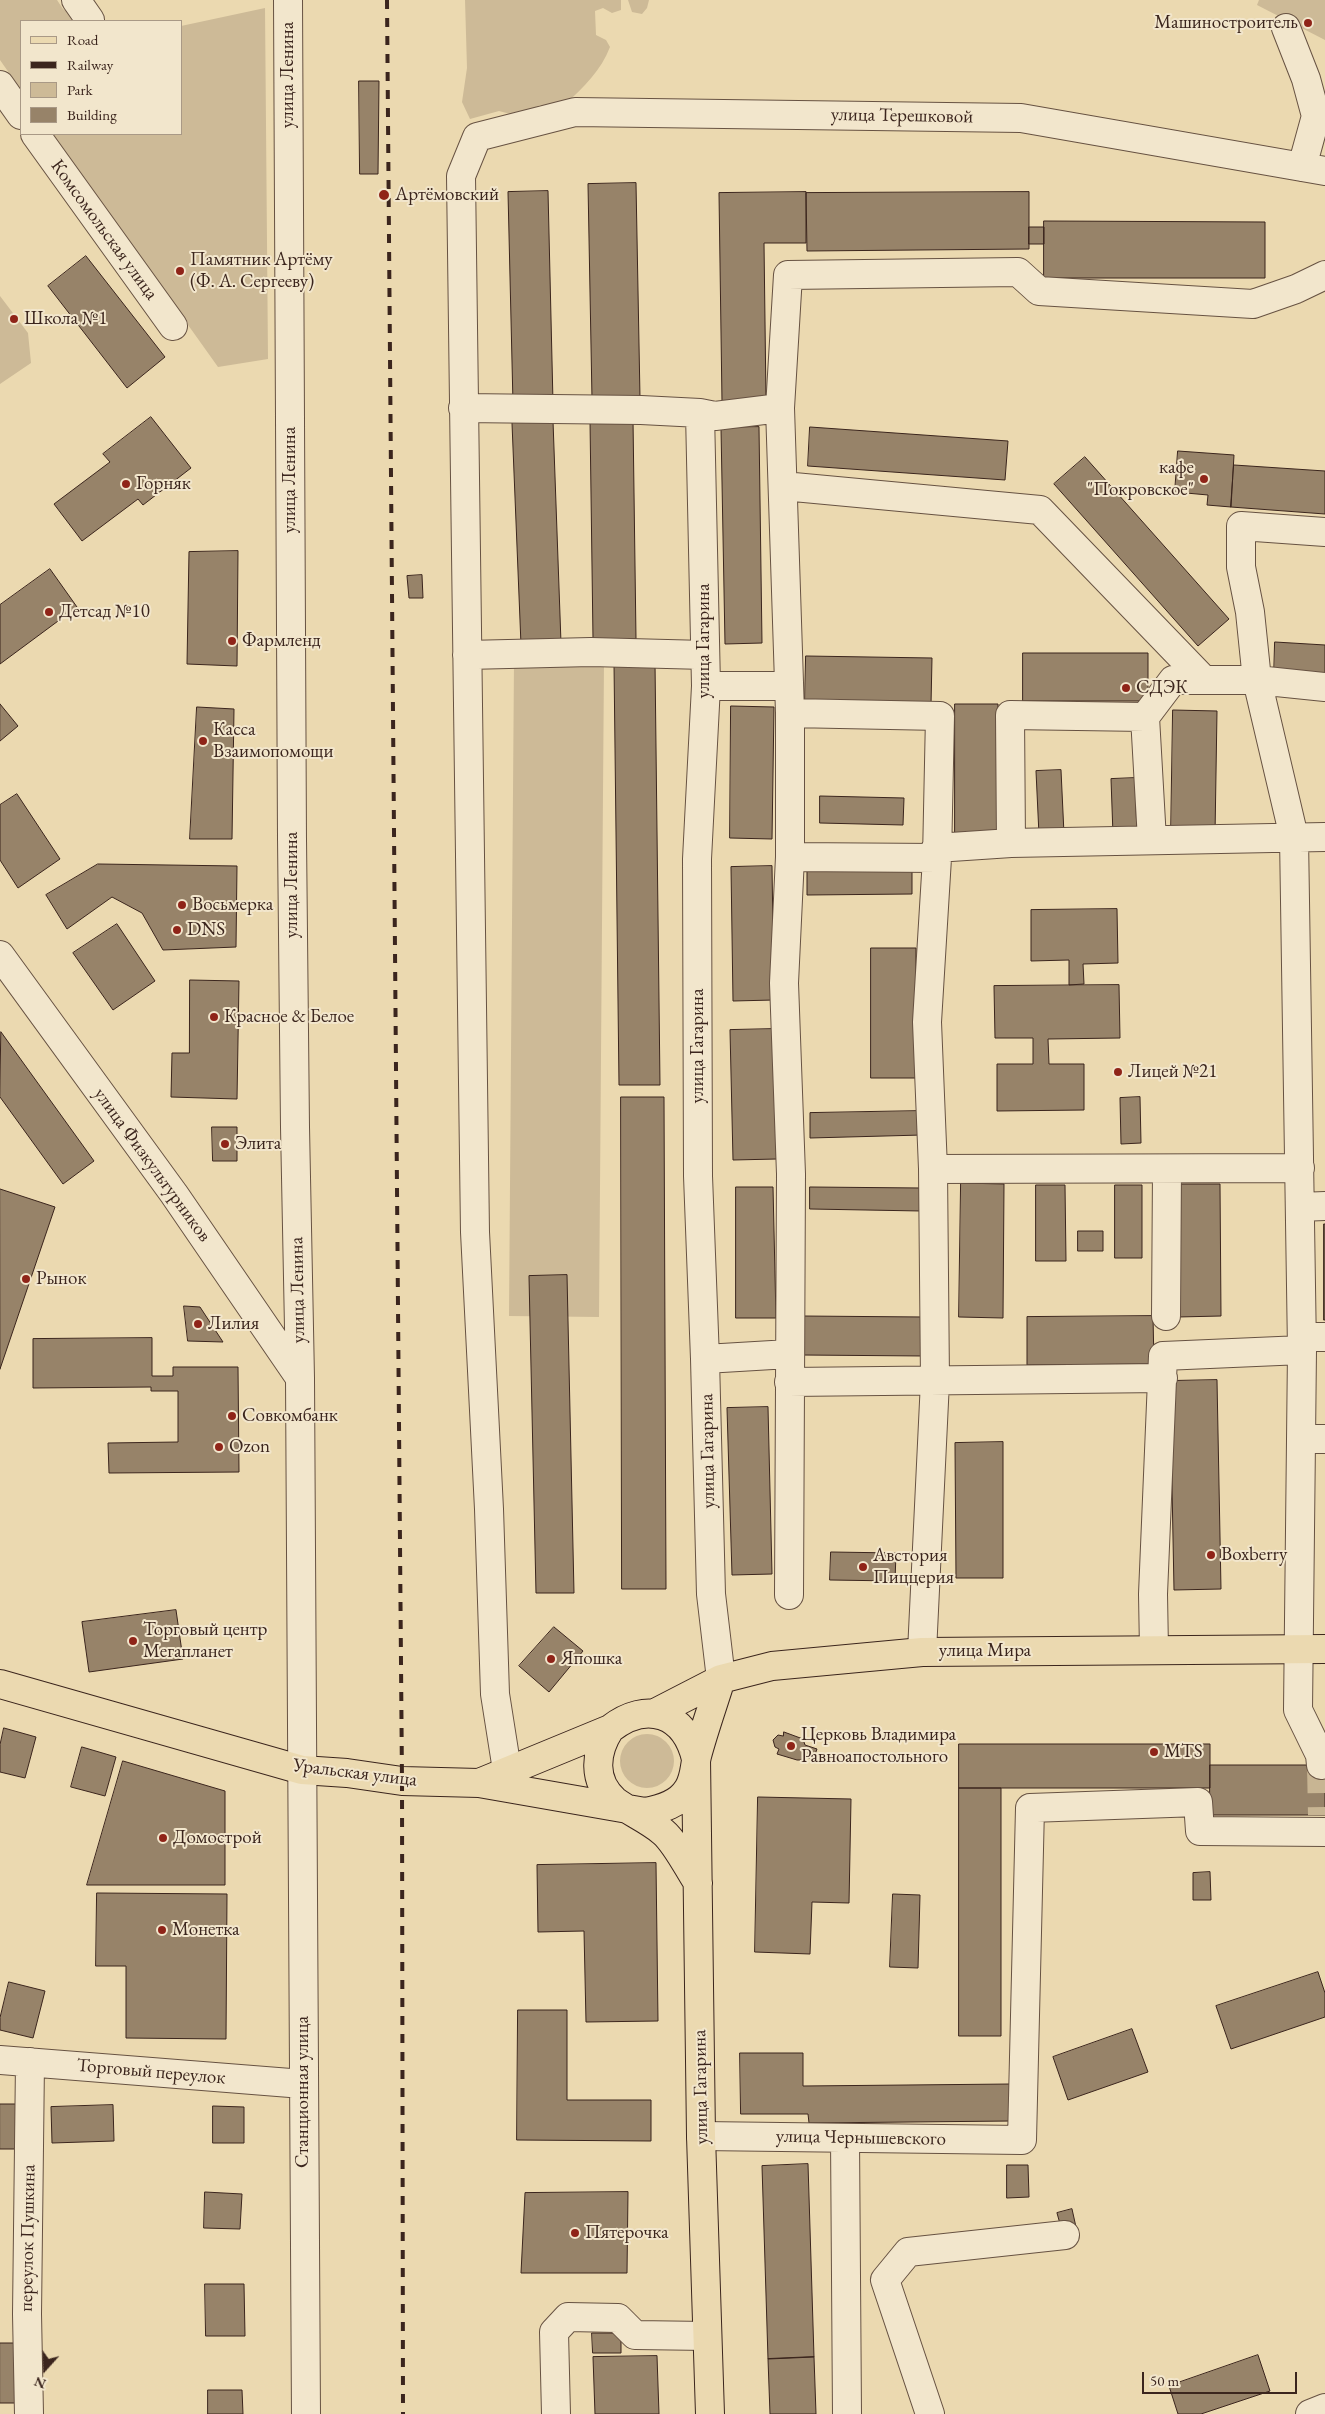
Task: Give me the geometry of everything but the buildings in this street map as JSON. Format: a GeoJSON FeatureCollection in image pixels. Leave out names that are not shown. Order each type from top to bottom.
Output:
{"type":"FeatureCollection","features":[{"type":"Feature","properties":{"kind":"main road","name":"улица Мира"},"geometry":{"type":"LineString","coordinates":[[655,1713],[721,1679],[772,1666],[922,1652],[1312,1649]]}},
{"type":"Feature","properties":{"kind":"main road"},"geometry":{"type":"LineString","coordinates":[[630,1808],[646,1812],[662,1809],[676,1802],[688,1790],[721,1679]]}},
{"type":"Feature","properties":{"kind":"main road","name":"Уральская улица"},"geometry":{"type":"LineString","coordinates":[[0,1684],[302,1770],[347,1773],[402,1781],[479,1783],[630,1808]]}},
{"type":"Feature","properties":{"kind":"main road"},"geometry":{"type":"LineString","coordinates":[[696,1759],[692,1743],[684,1729],[670,1719],[655,1713],[638,1713],[622,1719],[610,1729],[601,1742],[597,1758],[598,1774],[605,1789],[616,1801],[630,1808],[665,1834],[698,1882]]}},
{"type":"Feature","properties":{"kind":"main road"},"geometry":{"type":"LineString","coordinates":[[479,1783],[610,1729]]}},
{"type":"Feature","properties":{"kind":"main road","name":"улица Гагарина"},"geometry":{"type":"LineString","coordinates":[[696,1759],[701,2136],[710,2414]]}},
{"type":"Feature","properties":{"kind":"street","name":"улица Ленина"},"geometry":{"type":"LineString","coordinates":[[288,0],[294,1075],[300,1378],[302,1770]]}},
{"type":"Feature","properties":{"kind":"street"},"geometry":{"type":"LineString","coordinates":[[1286,28],[1306,79],[1316,116],[1314,169]]}},
{"type":"Feature","properties":{"kind":"street"},"geometry":{"type":"LineString","coordinates":[[0,85],[20,114]]}},
{"type":"Feature","properties":{"kind":"street","name":"улица Терешковой"},"geometry":{"type":"LineString","coordinates":[[463,408],[461,176],[478,137],[575,112],[1021,118],[1314,169]]}},
{"type":"Feature","properties":{"kind":"street","name":"Комсомольская улица"},"geometry":{"type":"LineString","coordinates":[[36,135],[173,326]]}},
{"type":"Feature","properties":{"kind":"street"},"geometry":{"type":"LineString","coordinates":[[789,1595],[789,1354],[792,1307],[791,1174],[784,983],[790,857],[790,713],[780,408],[788,275],[1018,272],[1039,291],[1253,304],[1296,289],[1325,276]]}},
{"type":"Feature","properties":{"kind":"street"},"geometry":{"type":"LineString","coordinates":[[507,1770],[495,1694],[489,1509],[475,1232],[463,408],[700,413],[715,416],[780,408]]}},
{"type":"Feature","properties":{"kind":"street","name":"улица Гагарина"},"geometry":{"type":"LineString","coordinates":[[700,413],[706,686],[697,859],[698,1176],[711,1594],[721,1679]]}},
{"type":"Feature","properties":{"kind":"street"},"geometry":{"type":"LineString","coordinates":[[784,486],[1040,510],[1204,680]]}},
{"type":"Feature","properties":{"kind":"street"},"geometry":{"type":"LineString","coordinates":[[1321,1765],[1320,1755],[1298,1710],[1312,1649],[1313,1439],[1310,1342],[1313,1206],[1300,1168],[1294,837],[1257,680],[1250,612],[1241,566],[1241,526],[1325,532]]}},
{"type":"Feature","properties":{"kind":"street"},"geometry":{"type":"LineString","coordinates":[[467,655],[591,652],[705,655]]}},
{"type":"Feature","properties":{"kind":"street"},"geometry":{"type":"LineString","coordinates":[[1152,840],[1145,717],[1173,680],[1257,680],[1325,687]]}},
{"type":"Feature","properties":{"kind":"street"},"geometry":{"type":"LineString","coordinates":[[706,686],[789,686]]}},
{"type":"Feature","properties":{"kind":"street"},"geometry":{"type":"LineString","coordinates":[[790,713],[940,716],[936,853],[927,1022],[933,1169],[935,1381],[922,1652]]}},
{"type":"Feature","properties":{"kind":"street"},"geometry":{"type":"LineString","coordinates":[[1012,843],[1010,715],[1145,717]]}},
{"type":"Feature","properties":{"kind":"street"},"geometry":{"type":"LineString","coordinates":[[790,857],[936,853],[1012,843],[1325,837]]}},
{"type":"Feature","properties":{"kind":"street","name":"улица Физкультурников"},"geometry":{"type":"LineString","coordinates":[[0,955],[174,1194],[300,1378]]}},
{"type":"Feature","properties":{"kind":"street"},"geometry":{"type":"LineString","coordinates":[[933,1169],[1167,1170],[1300,1168]]}},
{"type":"Feature","properties":{"kind":"street"},"geometry":{"type":"LineString","coordinates":[[1166,1316],[1167,1170]]}},
{"type":"Feature","properties":{"kind":"street"},"geometry":{"type":"LineString","coordinates":[[1154,1650],[1154,1594],[1164,1378],[1163,1356],[1310,1342]]}},
{"type":"Feature","properties":{"kind":"street"},"geometry":{"type":"LineString","coordinates":[[705,1359],[789,1354]]}},
{"type":"Feature","properties":{"kind":"street"},"geometry":{"type":"LineString","coordinates":[[789,1382],[1164,1378]]}},
{"type":"Feature","properties":{"kind":"street","name":"Станционная улица"},"geometry":{"type":"LineString","coordinates":[[302,1770],[306,2414]]}},
{"type":"Feature","properties":{"kind":"street","name":"улица Чернышевского"},"geometry":{"type":"LineString","coordinates":[[701,2136],[1022,2140],[1030,1808],[1198,1802],[1200,1831],[1323,1827]]}},
{"type":"Feature","properties":{"kind":"street","name":"Торговый переулок"},"geometry":{"type":"LineString","coordinates":[[0,2060],[303,2084]]}},
{"type":"Feature","properties":{"kind":"street","name":"переулок Пушкина"},"geometry":{"type":"LineString","coordinates":[[29,2414],[27,2314],[30,2062]]}},
{"type":"Feature","properties":{"kind":"street"},"geometry":{"type":"LineString","coordinates":[[845,2138],[848,2414]]}},
{"type":"Feature","properties":{"kind":"street"},"geometry":{"type":"LineString","coordinates":[[930,2414],[885,2280],[908,2252],[1065,2235]]}},
{"type":"Feature","properties":{"kind":"street"},"geometry":{"type":"LineString","coordinates":[[556,2414],[554,2332],[568,2317],[618,2318],[635,2335],[707,2336]]}},
{"type":"Feature","properties":{"kind":"street"},"geometry":{"type":"LineString","coordinates":[[1310,2414],[1325,2408]]}},
{"type":"Feature","properties":{"kind":"green space"},"geometry":{"type":"Polygon","coordinates":[[[0,0],[57,0],[63,9],[79,20],[20,20],[20,89],[0,60],[0,0]]]}},
{"type":"Feature","properties":{"kind":"green space"},"geometry":{"type":"Polygon","coordinates":[[[465,0],[621,0],[621,10],[612,13],[603,8],[595,11],[596,35],[606,40],[610,47],[597,71],[566,104],[540,105],[518,116],[499,111],[470,119],[462,102],[467,68],[465,0]]]}},
{"type":"Feature","properties":{"kind":"green space"},"geometry":{"type":"Polygon","coordinates":[[[628,0],[649,0],[647,8],[642,14],[632,12],[628,0]]]}},
{"type":"Feature","properties":{"kind":"green space","name":"Машиностроитель"},"geometry":{"type":"Polygon","coordinates":[[[1259,0],[1325,0],[1325,40],[1257,5],[1259,0]]]}},
{"type":"Feature","properties":{"kind":"green space"},"geometry":{"type":"Polygon","coordinates":[[[265,8],[268,359],[218,367],[53,135],[182,135],[182,26],[265,8]]]}},
{"type":"Feature","properties":{"kind":"green space"},"geometry":{"type":"Polygon","coordinates":[[[0,296],[28,333],[31,363],[0,384],[0,296]]]}},
{"type":"Feature","properties":{"kind":"green space"},"geometry":{"type":"Polygon","coordinates":[[[514,661],[604,661],[599,1317],[509,1316],[514,661]]]}},
{"type":"Feature","properties":{"kind":"green space"},"geometry":{"type":"Polygon","coordinates":[[[647,1734],[657,1736],[666,1742],[672,1751],[674,1761],[672,1771],[666,1780],[657,1786],[647,1788],[637,1786],[628,1780],[622,1771],[620,1761],[622,1751],[628,1742],[637,1736],[647,1734]]]}},
{"type":"Feature","properties":{"kind":"tunnel"},"geometry":{"type":"LineString","coordinates":[[1321,1765],[1322,1815]]}},
{"type":"Feature","properties":{"kind":"railway"},"geometry":{"type":"LineString","coordinates":[[387,0],[402,1781],[403,2414]]}},
{"type":"Feature","properties":{"kind":"place","name":"Машиностроитель"},"geometry":{"type":"Point","coordinates":[1308,23]}},
{"type":"Feature","properties":{"kind":"place","name":"Артёмовский"},"geometry":{"type":"Point","coordinates":[384,195]}},
{"type":"Feature","properties":{"kind":"place","name":"Памятник Артёму (Ф. А. Сергееву)"},"geometry":{"type":"Point","coordinates":[180,271]}},
{"type":"Feature","properties":{"kind":"place","name":"Школа №1"},"geometry":{"type":"Point","coordinates":[14,319]}},
{"type":"Feature","properties":{"kind":"place","name":"кафе \"Покровское\""},"geometry":{"type":"Point","coordinates":[1204,479]}},
{"type":"Feature","properties":{"kind":"place","name":"Горняк"},"geometry":{"type":"Point","coordinates":[126,484]}},
{"type":"Feature","properties":{"kind":"place","name":"Детсад №10"},"geometry":{"type":"Point","coordinates":[49,612]}},
{"type":"Feature","properties":{"kind":"place","name":"Фармленд"},"geometry":{"type":"Point","coordinates":[232,641]}},
{"type":"Feature","properties":{"kind":"place","name":"СДЭК"},"geometry":{"type":"Point","coordinates":[1126,688]}},
{"type":"Feature","properties":{"kind":"place","name":"Касса Взаимопомощи"},"geometry":{"type":"Point","coordinates":[203,741]}},
{"type":"Feature","properties":{"kind":"place","name":"Восьмерка"},"geometry":{"type":"Point","coordinates":[182,905]}},
{"type":"Feature","properties":{"kind":"place","name":"DNS"},"geometry":{"type":"Point","coordinates":[177,930]}},
{"type":"Feature","properties":{"kind":"place","name":"Красное & Белое"},"geometry":{"type":"Point","coordinates":[214,1017]}},
{"type":"Feature","properties":{"kind":"place","name":"Лицей №21"},"geometry":{"type":"Point","coordinates":[1118,1072]}},
{"type":"Feature","properties":{"kind":"place","name":"Элита"},"geometry":{"type":"Point","coordinates":[225,1144]}},
{"type":"Feature","properties":{"kind":"place","name":"Рынок"},"geometry":{"type":"Point","coordinates":[26,1279]}},
{"type":"Feature","properties":{"kind":"place","name":"Лилия"},"geometry":{"type":"Point","coordinates":[198,1324]}},
{"type":"Feature","properties":{"kind":"place","name":"Совкомбанк"},"geometry":{"type":"Point","coordinates":[232,1416]}},
{"type":"Feature","properties":{"kind":"place","name":"Ozon"},"geometry":{"type":"Point","coordinates":[219,1447]}},
{"type":"Feature","properties":{"kind":"place","name":"Boxberry"},"geometry":{"type":"Point","coordinates":[1211,1555]}},
{"type":"Feature","properties":{"kind":"place","name":"Австория Пиццерия"},"geometry":{"type":"Point","coordinates":[863,1567]}},
{"type":"Feature","properties":{"kind":"place","name":"Торговый центр Мегапланет"},"geometry":{"type":"Point","coordinates":[133,1641]}},
{"type":"Feature","properties":{"kind":"place","name":"Япошка"},"geometry":{"type":"Point","coordinates":[551,1659]}},
{"type":"Feature","properties":{"kind":"place","name":"Церковь Владимира Равноапостольного"},"geometry":{"type":"Point","coordinates":[791,1746]}},
{"type":"Feature","properties":{"kind":"place","name":"MTS"},"geometry":{"type":"Point","coordinates":[1154,1752]}},
{"type":"Feature","properties":{"kind":"place","name":"Домострой"},"geometry":{"type":"Point","coordinates":[163,1838]}},
{"type":"Feature","properties":{"kind":"place","name":"Монетка"},"geometry":{"type":"Point","coordinates":[162,1930]}},
{"type":"Feature","properties":{"kind":"place","name":"Пятерочка"},"geometry":{"type":"Point","coordinates":[575,2233]}}]}
